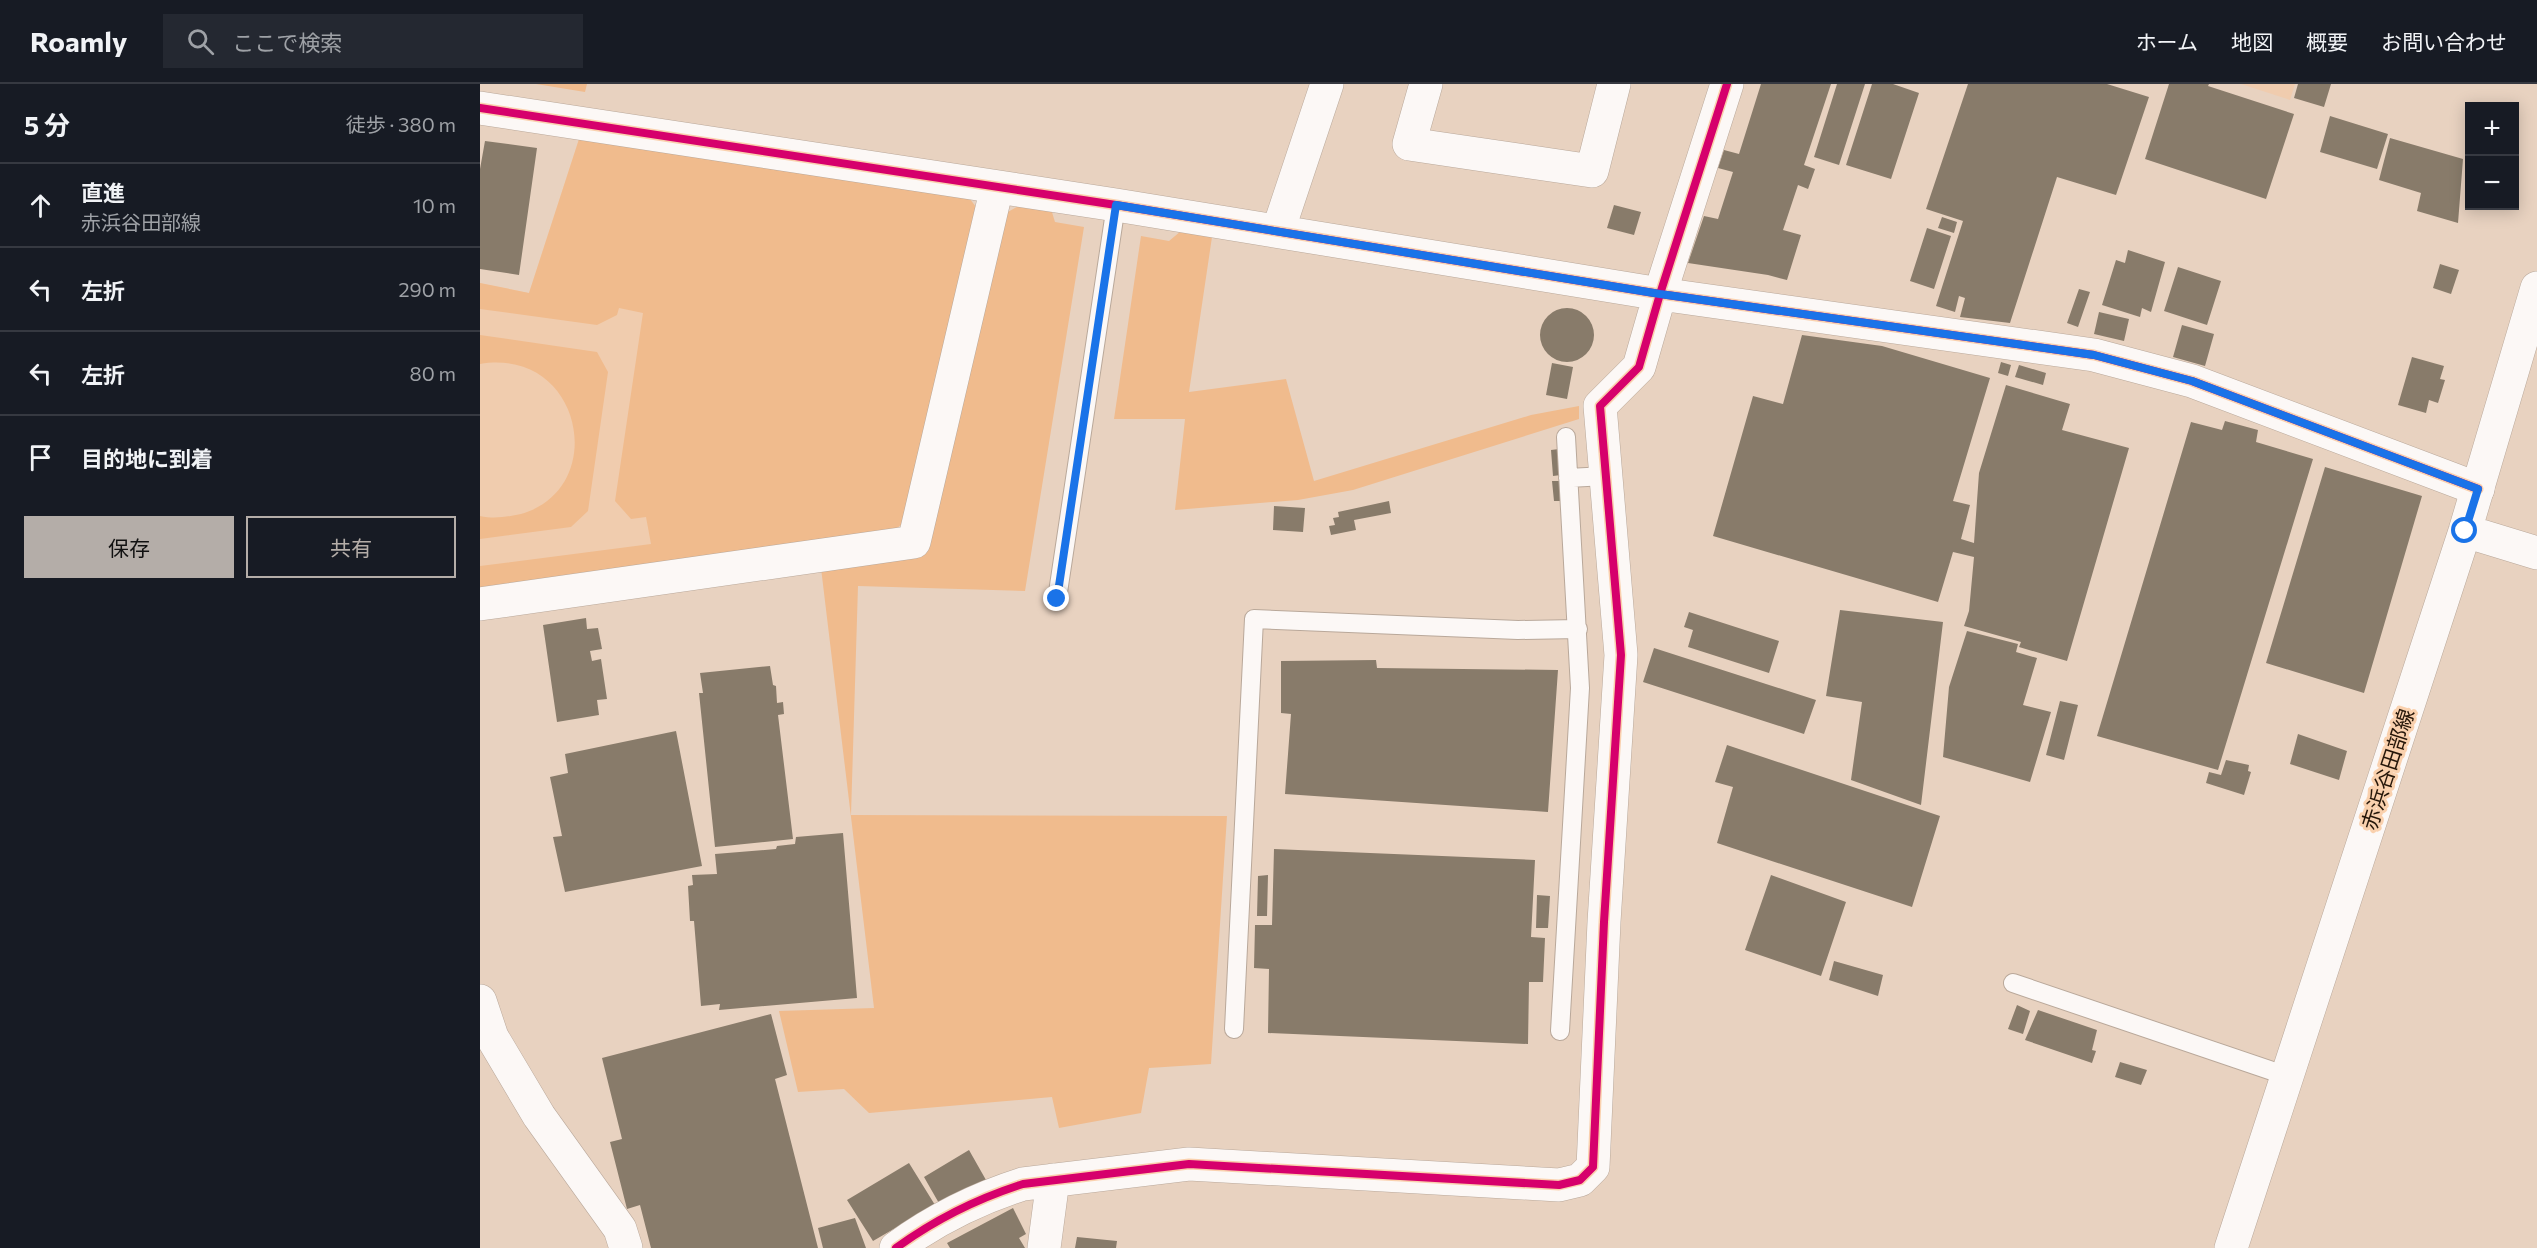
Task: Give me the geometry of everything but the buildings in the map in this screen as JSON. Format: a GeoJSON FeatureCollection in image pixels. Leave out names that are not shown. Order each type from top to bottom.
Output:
{"type":"FeatureCollection","features":[{"type":"Feature","properties":{"kind":"street"},"geometry":{"type":"LineString","coordinates":[[1278,231],[1327,84]]}},
{"type":"Feature","properties":{"kind":"street"},"geometry":{"type":"LineString","coordinates":[[1426,84],[1408,144],[1592,171],[1614,84]]}},
{"type":"Feature","properties":{"kind":"street"},"geometry":{"type":"LineString","coordinates":[[896,1248],[917,1232],[1000,1191],[1023,1184],[1189,1164],[1559,1185],[1580,1180],[1593,1167],[1604,922],[1621,655],[1600,406],[1639,367],[1727,84]]}},
{"type":"Feature","properties":{"kind":"street"},"geometry":{"type":"LineString","coordinates":[[480,108],[1116,205],[1660,294],[2094,355],[2192,381],[2478,489]]}},
{"type":"Feature","properties":{"kind":"street"},"geometry":{"type":"LineString","coordinates":[[480,604],[914,542],[997,187]]}},
{"type":"Feature","properties":{"kind":"street","name":"赤浜谷田部線"},"geometry":{"type":"LineString","coordinates":[[2231,1248],[2465,531],[2537,288]]}},
{"type":"Feature","properties":{"kind":"street"},"geometry":{"type":"LineString","coordinates":[[2465,531],[2537,554]]}},
{"type":"Feature","properties":{"kind":"street"},"geometry":{"type":"LineString","coordinates":[[480,1001],[492,1037],[539,1116],[620,1229],[626,1248]]}},
{"type":"Feature","properties":{"kind":"street"},"geometry":{"type":"LineString","coordinates":[[1044,1248],[1053,1180]]}},
{"type":"Feature","properties":{"kind":"lane"},"geometry":{"type":"LineString","coordinates":[[1057,599],[1116,205]]}},
{"type":"Feature","properties":{"kind":"lane"},"geometry":{"type":"LineString","coordinates":[[1560,1031],[1580,688],[1566,437]]}},
{"type":"Feature","properties":{"kind":"lane"},"geometry":{"type":"LineString","coordinates":[[1568,478],[1606,476]]}},
{"type":"Feature","properties":{"kind":"lane"},"geometry":{"type":"LineString","coordinates":[[1234,1029],[1254,619],[1518,630],[1578,629]]}},
{"type":"Feature","properties":{"kind":"lane"},"geometry":{"type":"LineString","coordinates":[[2013,983],[2287,1076]]}},
{"type":"Feature","properties":{"kind":"shaded area"},"geometry":{"type":"Polygon","coordinates":[[[536,84],[587,84],[585,92],[536,84]]]}},
{"type":"Feature","properties":{"kind":"shaded area"},"geometry":{"type":"Polygon","coordinates":[[[2241,84],[2295,84],[2290,100],[2241,84]]]}},
{"type":"Feature","properties":{"kind":"shaded area"},"geometry":{"type":"Polygon","coordinates":[[[580,136],[903,523],[480,590],[480,283],[529,293],[580,136]]]}},
{"type":"Feature","properties":{"kind":"shaded area"},"geometry":{"type":"Polygon","coordinates":[[[580,136],[970,199],[979,211],[903,523],[894,531],[480,590],[480,566],[651,544],[646,517],[631,519],[615,501],[643,313],[619,308],[617,315],[597,325],[480,309],[480,283],[529,293],[580,136]]]}},
{"type":"Feature","properties":{"kind":"shaded area"},"geometry":{"type":"Polygon","coordinates":[[[1022,204],[1051,209],[1055,222],[1084,227],[1025,591],[858,586],[851,815],[1227,816],[1211,1064],[1149,1068],[1141,1113],[1059,1128],[1052,1097],[869,1113],[844,1089],[798,1092],[779,1011],[874,1008],[821,568],[923,550],[1006,213],[1022,204]]]}},
{"type":"Feature","properties":{"kind":"shaded area"},"geometry":{"type":"Polygon","coordinates":[[[1181,231],[1212,237],[1189,392],[1286,379],[1314,481],[1531,415],[1579,406],[1579,419],[1353,490],[1298,500],[1175,510],[1185,419],[1114,419],[1141,236],[1169,241],[1181,231]]]}},
{"type":"Feature","properties":{"kind":"shaded area"},"geometry":{"type":"Polygon","coordinates":[[[480,335],[597,352],[608,372],[588,511],[571,527],[480,539],[480,516],[500,517],[521,514],[549,500],[567,478],[574,451],[572,423],[562,397],[542,377],[515,365],[480,364],[480,335]]]}},
{"type":"Feature","properties":{"kind":"cycle path"},"geometry":{"type":"LineString","coordinates":[[896,1248],[957,1211],[1023,1184],[1189,1164],[1559,1185],[1580,1180],[1593,1167],[1604,922],[1621,655],[1600,406],[1639,367],[1727,84]]}},
{"type":"Feature","properties":{"kind":"cycle path"},"geometry":{"type":"LineString","coordinates":[[480,108],[1116,205],[1660,294],[2094,355],[2192,381],[2478,489]]}},
{"type":"Feature","properties":{"kind":"route"},"geometry":{"type":"LineString","coordinates":[[1057,599],[1116,205],[1660,294],[2094,355],[2192,381],[2478,489],[2465,531]]}}]}
